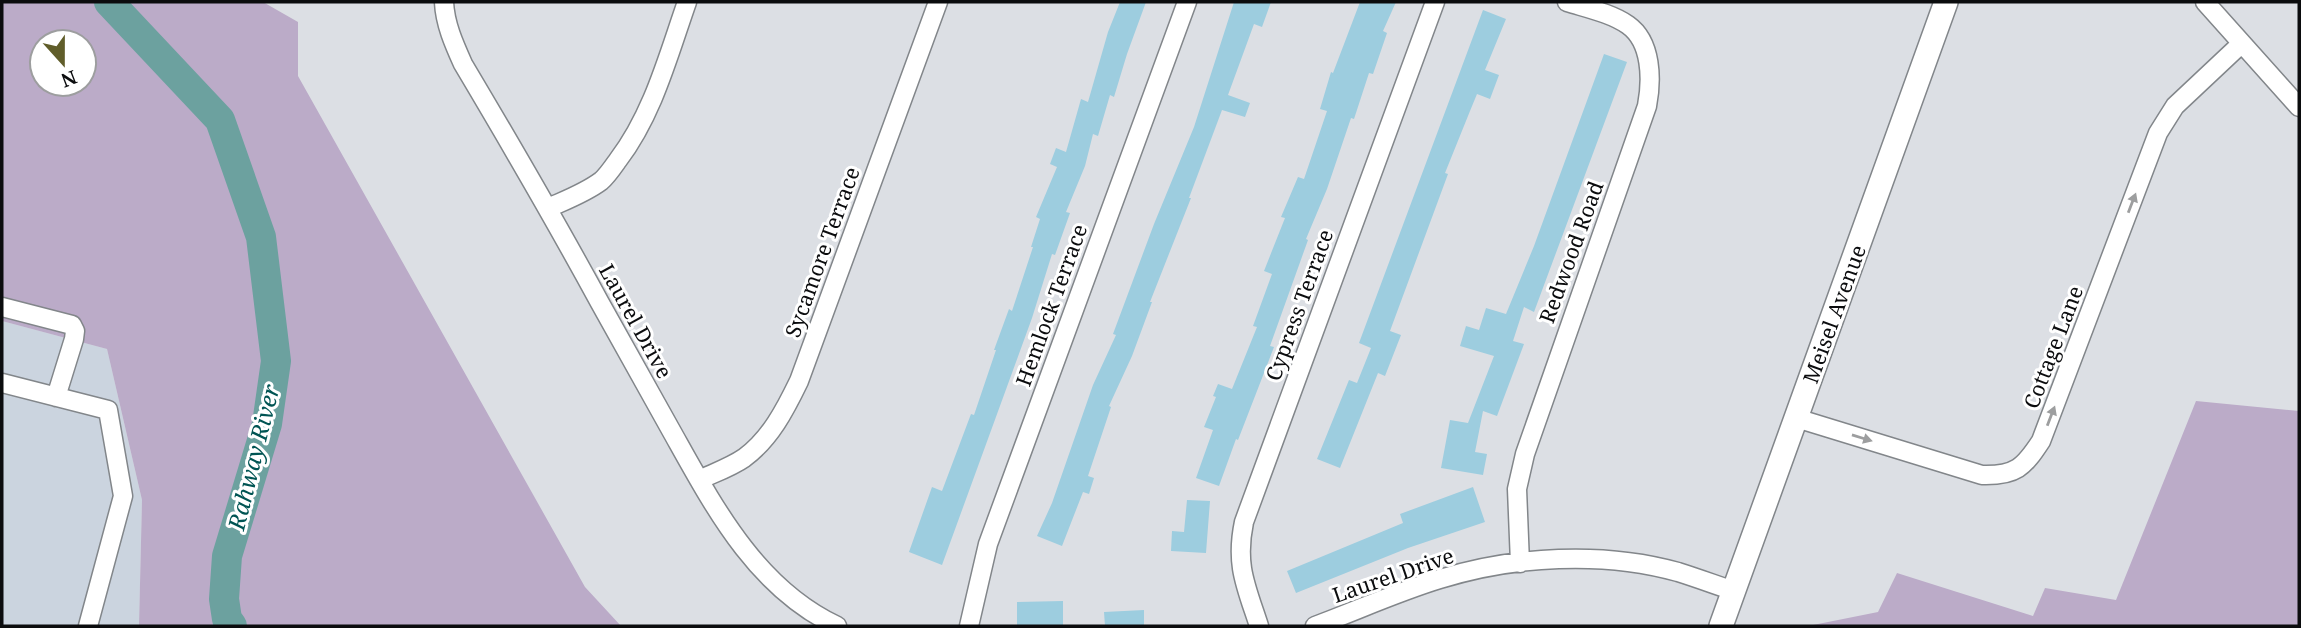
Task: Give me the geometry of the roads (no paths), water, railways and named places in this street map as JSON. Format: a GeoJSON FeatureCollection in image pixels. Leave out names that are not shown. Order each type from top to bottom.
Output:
{"type":"FeatureCollection","features":[{"type":"Feature","properties":{"kind":"main road","name":"Meisel Avenue"},"geometry":{"type":"LineString","coordinates":[[1721,626],[1946,2]]}},
{"type":"Feature","properties":{"kind":"street","name":"Laurel Drive"},"geometry":{"type":"LineString","coordinates":[[444,2],[452,40],[463,64],[548,208],[699,480],[743,548],[764,572],[797,603],[837,626]]}},
{"type":"Feature","properties":{"kind":"street"},"geometry":{"type":"LineString","coordinates":[[548,208],[603,180],[625,150],[641,124],[660,80],[687,2]]}},
{"type":"Feature","properties":{"kind":"street","name":"Sycamore Terrace"},"geometry":{"type":"LineString","coordinates":[[699,480],[744,458],[769,433],[784,412],[799,381],[937,2]]}},
{"type":"Feature","properties":{"kind":"street","name":"Hemlock Terrace"},"geometry":{"type":"LineString","coordinates":[[969,626],[974,595],[988,544],[1187,2]]}},
{"type":"Feature","properties":{"kind":"street","name":"Cypress Terrace"},"geometry":{"type":"LineString","coordinates":[[1259,626],[1240,568],[1239,545],[1244,522],[1435,2]]}},
{"type":"Feature","properties":{"kind":"street","name":"Redwood Road"},"geometry":{"type":"LineString","coordinates":[[1520,563],[1517,489],[1525,454],[1651,89],[1647,55],[1630,26],[1567,2]]}},
{"type":"Feature","properties":{"kind":"street"},"geometry":{"type":"LineString","coordinates":[[2205,2],[2299,107]]}},
{"type":"Feature","properties":{"kind":"street","name":"Cottage Lane"},"geometry":{"type":"LineString","coordinates":[[1796,418],[1982,475],[2000,476],[2015,471],[2029,460],[2041,440],[2158,133],[2175,106],[2241,44]]}},
{"type":"Feature","properties":{"kind":"street"},"geometry":{"type":"LineString","coordinates":[[2,307],[72,325],[75,331],[74,339],[56,397]]}},
{"type":"Feature","properties":{"kind":"street"},"geometry":{"type":"LineString","coordinates":[[2,383],[108,410],[123,496],[88,626]]}},
{"type":"Feature","properties":{"kind":"street","name":"Laurel Drive"},"geometry":{"type":"LineString","coordinates":[[1315,626],[1440,579],[1520,563],[1595,559],[1630,563],[1677,572],[1734,592]]}},
{"type":"Feature","properties":{"kind":"waterway","name":"Rahway River"},"geometry":{"type":"LineString","coordinates":[[109,2],[220,120],[261,237],[276,361],[267,424],[227,556],[224,599],[227,619],[232,626]]}}]}
